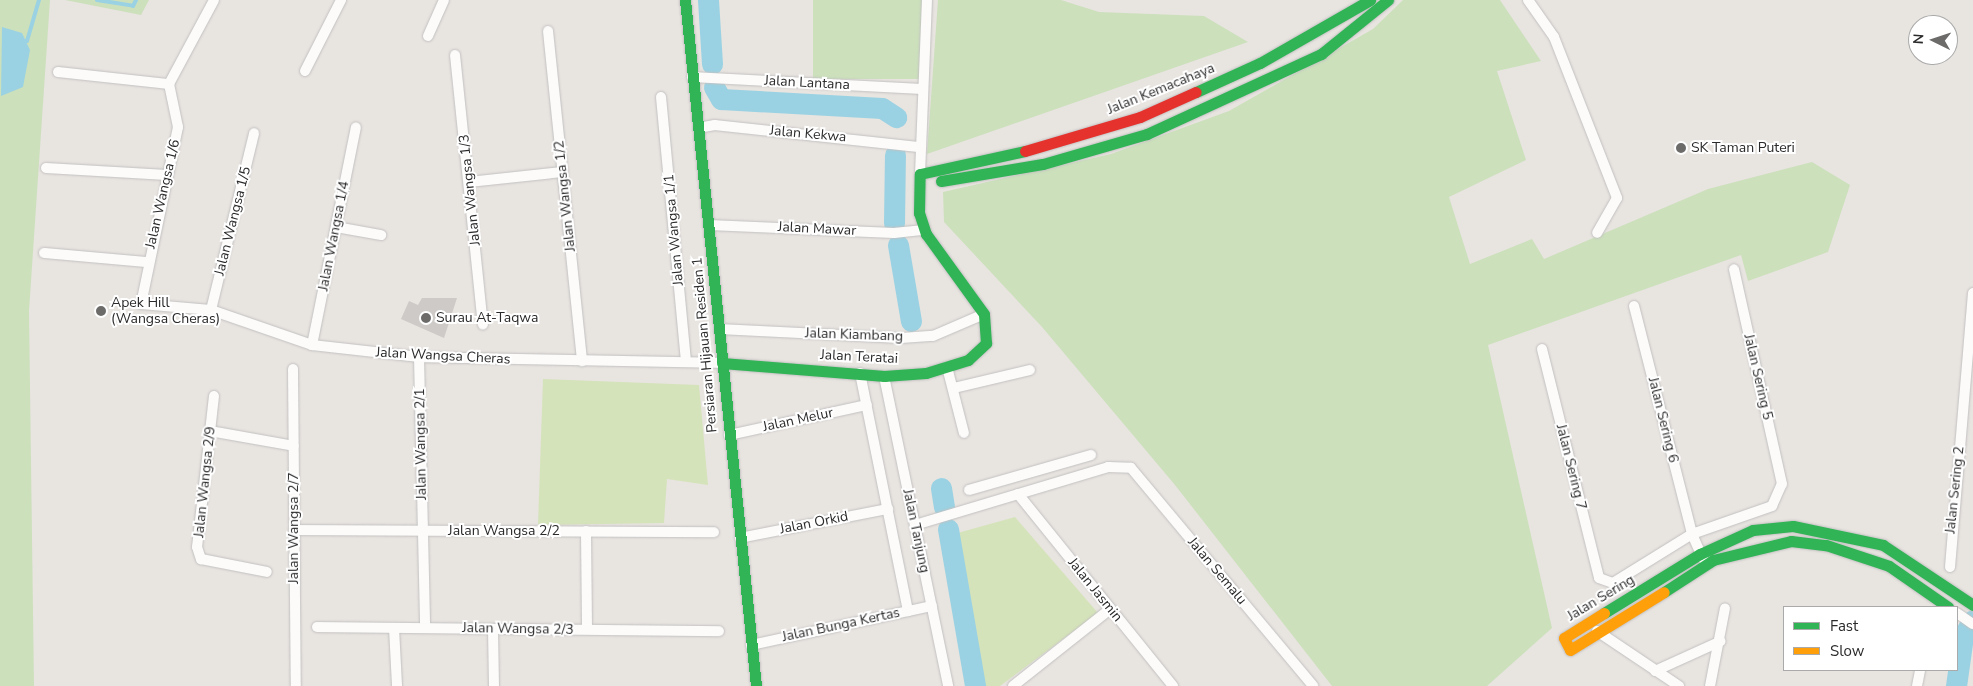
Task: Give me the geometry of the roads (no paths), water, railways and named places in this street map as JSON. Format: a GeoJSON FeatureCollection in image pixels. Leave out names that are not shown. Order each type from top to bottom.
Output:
{"type":"FeatureCollection","features":[{"type":"Feature","properties":{"kind":"street"},"geometry":{"type":"LineString","coordinates":[[58,72],[169,84],[214,0]]}},
{"type":"Feature","properties":{"kind":"street"},"geometry":{"type":"LineString","coordinates":[[305,72],[341,0]]}},
{"type":"Feature","properties":{"kind":"street"},"geometry":{"type":"LineString","coordinates":[[428,36],[444,0]]}},
{"type":"Feature","properties":{"kind":"street","name":"Persiaran Hijauan Residen 1"},"geometry":{"type":"LineString","coordinates":[[684,0],[756,686]]}},
{"type":"Feature","properties":{"kind":"street"},"geometry":{"type":"LineString","coordinates":[[927,0],[918,147],[924,230],[984,314]]}},
{"type":"Feature","properties":{"kind":"street","name":"Jalan Kemacahaya"},"geometry":{"type":"LineString","coordinates":[[920,179],[1043,147],[1140,117],[1260,63],[1370,0]]}},
{"type":"Feature","properties":{"kind":"street"},"geometry":{"type":"LineString","coordinates":[[920,179],[1043,164],[1147,134],[1321,54],[1377,14],[1388,0]]}},
{"type":"Feature","properties":{"kind":"street"},"geometry":{"type":"LineString","coordinates":[[1528,0],[1554,36],[1617,198],[1596,233]]}},
{"type":"Feature","properties":{"kind":"street","name":"Jalan Wangsa 1/2"},"geometry":{"type":"LineString","coordinates":[[548,30],[582,361]]}},
{"type":"Feature","properties":{"kind":"street","name":"Jalan Wangsa 1/3"},"geometry":{"type":"LineString","coordinates":[[455,55],[483,325]]}},
{"type":"Feature","properties":{"kind":"street","name":"Jalan Lantana"},"geometry":{"type":"LineString","coordinates":[[692,77],[922,89]]}},
{"type":"Feature","properties":{"kind":"street","name":"Jalan Wangsa 1/6"},"geometry":{"type":"LineString","coordinates":[[141,304],[147,262],[178,127],[169,84]]}},
{"type":"Feature","properties":{"kind":"street","name":"Jalan Wangsa 1/1"},"geometry":{"type":"LineString","coordinates":[[661,97],[686,362]]}},
{"type":"Feature","properties":{"kind":"street","name":"Jalan Kekwa"},"geometry":{"type":"LineString","coordinates":[[698,128],[715,125],[918,147]]}},
{"type":"Feature","properties":{"kind":"street","name":"Jalan Wangsa 1/4"},"geometry":{"type":"LineString","coordinates":[[312,345],[356,127]]}},
{"type":"Feature","properties":{"kind":"street","name":"Jalan Wangsa 1/5"},"geometry":{"type":"LineString","coordinates":[[211,310],[254,133]]}},
{"type":"Feature","properties":{"kind":"street"},"geometry":{"type":"LineString","coordinates":[[46,168],[168,175]]}},
{"type":"Feature","properties":{"kind":"street"},"geometry":{"type":"LineString","coordinates":[[469,182],[562,172]]}},
{"type":"Feature","properties":{"kind":"street","name":"Jalan Mawar"},"geometry":{"type":"LineString","coordinates":[[709,225],[894,233],[924,230]]}},
{"type":"Feature","properties":{"kind":"street"},"geometry":{"type":"LineString","coordinates":[[336,227],[381,235]]}},
{"type":"Feature","properties":{"kind":"street"},"geometry":{"type":"LineString","coordinates":[[44,254],[147,262]]}},
{"type":"Feature","properties":{"kind":"street","name":"Jalan Sering 5"},"geometry":{"type":"LineString","coordinates":[[1692,534],[1772,506],[1782,484],[1734,269]]}},
{"type":"Feature","properties":{"kind":"street","name":"Jalan Sering 2"},"geometry":{"type":"LineString","coordinates":[[1950,567],[1971,343],[1973,292]]}},
{"type":"Feature","properties":{"kind":"street","name":"Jalan Wangsa Cheras"},"geometry":{"type":"LineString","coordinates":[[141,304],[211,310],[312,345],[419,357],[722,363]]}},
{"type":"Feature","properties":{"kind":"street","name":"Jalan Sering 6"},"geometry":{"type":"LineString","coordinates":[[1634,306],[1692,534],[1703,559]]}},
{"type":"Feature","properties":{"kind":"street","name":"Jalan Kiambang"},"geometry":{"type":"LineString","coordinates":[[719,329],[901,338],[933,336],[984,314]]}},
{"type":"Feature","properties":{"kind":"street","name":"Jalan Teratai"},"geometry":{"type":"LineString","coordinates":[[722,363],[884,376],[947,368],[968,360],[986,343],[984,314]]}},
{"type":"Feature","properties":{"kind":"street","name":"Jalan Sering 7"},"geometry":{"type":"LineString","coordinates":[[1542,349],[1599,578],[1605,583],[1613,583],[1692,534]]}},
{"type":"Feature","properties":{"kind":"street","name":"Jalan Wangsa 2/1"},"geometry":{"type":"LineString","coordinates":[[419,357],[425,628]]}},
{"type":"Feature","properties":{"kind":"street"},"geometry":{"type":"LineString","coordinates":[[947,368],[954,388],[964,433]]}},
{"type":"Feature","properties":{"kind":"street","name":"Jalan Wangsa 2/7"},"geometry":{"type":"LineString","coordinates":[[293,369],[296,686]]}},
{"type":"Feature","properties":{"kind":"street"},"geometry":{"type":"LineString","coordinates":[[954,388],[1030,370]]}},
{"type":"Feature","properties":{"kind":"street"},"geometry":{"type":"LineString","coordinates":[[860,374],[868,405],[908,611]]}},
{"type":"Feature","properties":{"kind":"street","name":"Jalan Tanjung"},"geometry":{"type":"LineString","coordinates":[[884,376],[948,686]]}},
{"type":"Feature","properties":{"kind":"street","name":"Jalan Wangsa 2/9"},"geometry":{"type":"LineString","coordinates":[[214,396],[197,547],[201,559],[267,572]]}},
{"type":"Feature","properties":{"kind":"street","name":"Jalan Melur"},"geometry":{"type":"LineString","coordinates":[[729,435],[868,405]]}},
{"type":"Feature","properties":{"kind":"street"},"geometry":{"type":"LineString","coordinates":[[210,431],[294,446]]}},
{"type":"Feature","properties":{"kind":"street"},"geometry":{"type":"LineString","coordinates":[[969,490],[1091,455]]}},
{"type":"Feature","properties":{"kind":"street","name":"Jalan Semalu"},"geometry":{"type":"LineString","coordinates":[[1018,494],[1116,465],[1131,468],[1312,686]]}},
{"type":"Feature","properties":{"kind":"street"},"geometry":{"type":"LineString","coordinates":[[915,525],[1018,494]]}},
{"type":"Feature","properties":{"kind":"street","name":"Jalan Jasmin"},"geometry":{"type":"LineString","coordinates":[[1018,494],[1173,686]]}},
{"type":"Feature","properties":{"kind":"street","name":"Jalan Orkid"},"geometry":{"type":"LineString","coordinates":[[740,538],[888,509]]}},
{"type":"Feature","properties":{"kind":"street","name":"Jalan Sering"},"geometry":{"type":"LineString","coordinates":[[1945,606],[1930,600],[1889,566],[1826,545],[1792,541],[1703,559],[1599,634],[1566,648],[1564,638],[1753,530],[1793,526],[1883,545],[1973,605]]}},
{"type":"Feature","properties":{"kind":"street","name":"Jalan Wangsa 2/2"},"geometry":{"type":"LineString","coordinates":[[294,530],[714,532]]}},
{"type":"Feature","properties":{"kind":"street"},"geometry":{"type":"LineString","coordinates":[[586,531],[586,630]]}},
{"type":"Feature","properties":{"kind":"street"},"geometry":{"type":"LineString","coordinates":[[1930,600],[1939,584]]}},
{"type":"Feature","properties":{"kind":"street","name":"Jalan Bunga Kertas"},"geometry":{"type":"LineString","coordinates":[[751,645],[932,606]]}},
{"type":"Feature","properties":{"kind":"street"},"geometry":{"type":"LineString","coordinates":[[1710,686],[1721,641],[1725,608]]}},
{"type":"Feature","properties":{"kind":"street"},"geometry":{"type":"LineString","coordinates":[[1013,686],[1110,609]]}},
{"type":"Feature","properties":{"kind":"street"},"geometry":{"type":"LineString","coordinates":[[1958,614],[1973,624]]}},
{"type":"Feature","properties":{"kind":"street"},"geometry":{"type":"LineString","coordinates":[[1592,623],[1599,634],[1679,686]]}},
{"type":"Feature","properties":{"kind":"street","name":"Jalan Wangsa 2/3"},"geometry":{"type":"LineString","coordinates":[[317,627],[719,631]]}},
{"type":"Feature","properties":{"kind":"street"},"geometry":{"type":"LineString","coordinates":[[394,628],[397,686]]}},
{"type":"Feature","properties":{"kind":"street"},"geometry":{"type":"LineString","coordinates":[[493,629],[494,686]]}},
{"type":"Feature","properties":{"kind":"street"},"geometry":{"type":"LineString","coordinates":[[1655,671],[1721,641]]}},
{"type":"Feature","properties":{"kind":"street"},"geometry":{"type":"LineString","coordinates":[[1918,686],[1920,671]]}},
{"type":"Feature","properties":{"kind":"water"},"geometry":{"type":"Polygon","coordinates":[[[2,27],[22,33],[30,50],[23,87],[1,96],[2,27]]]}},
{"type":"Feature","properties":{"kind":"waterway"},"geometry":{"type":"LineString","coordinates":[[22,42],[27,41],[39,0]]}},
{"type":"Feature","properties":{"kind":"waterway"},"geometry":{"type":"LineString","coordinates":[[97,0],[133,6],[136,0]]}},
{"type":"Feature","properties":{"kind":"waterway"},"geometry":{"type":"LineString","coordinates":[[708,0],[712,64]]}},
{"type":"Feature","properties":{"kind":"waterway"},"geometry":{"type":"LineString","coordinates":[[714,87],[721,99],[882,108],[896,117]]}},
{"type":"Feature","properties":{"kind":"waterway"},"geometry":{"type":"LineString","coordinates":[[894,223],[895,155]]}},
{"type":"Feature","properties":{"kind":"waterway"},"geometry":{"type":"LineString","coordinates":[[898,245],[911,321]]}},
{"type":"Feature","properties":{"kind":"waterway"},"geometry":{"type":"LineString","coordinates":[[941,488],[944,507]]}},
{"type":"Feature","properties":{"kind":"waterway"},"geometry":{"type":"LineString","coordinates":[[948,529],[975,686]]}},
{"type":"Feature","properties":{"kind":"waterway"},"geometry":{"type":"LineString","coordinates":[[1956,686],[1963,636],[1973,620]]}},
{"type":"Feature","properties":{"kind":"place","name":"SK Taman Puteri"},"geometry":{"type":"Point","coordinates":[1681,148]}},
{"type":"Feature","properties":{"kind":"place","name":"Apek Hill (Wangsa Cheras)"},"geometry":{"type":"Point","coordinates":[101,311]}},
{"type":"Feature","properties":{"kind":"place","name":"Surau At-Taqwa"},"geometry":{"type":"Point","coordinates":[426,318]}}]}
